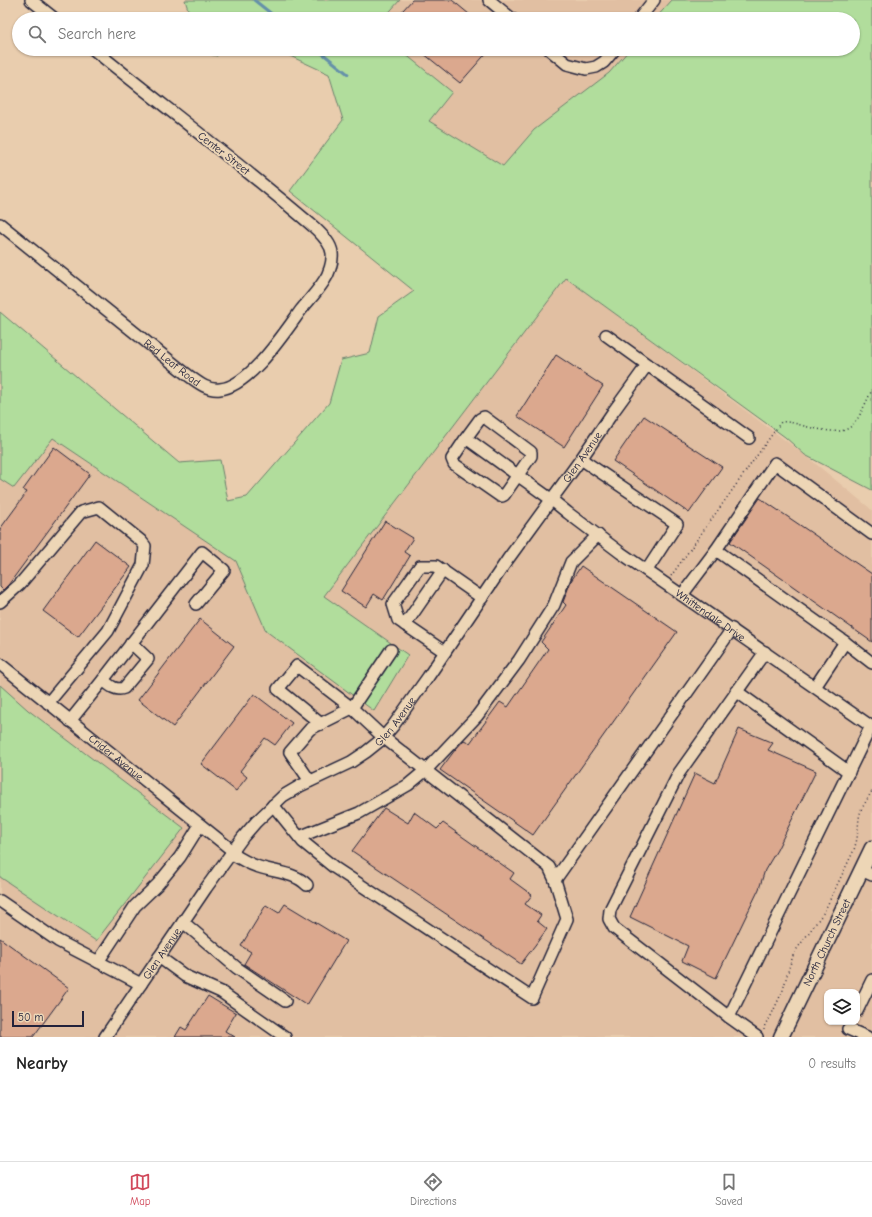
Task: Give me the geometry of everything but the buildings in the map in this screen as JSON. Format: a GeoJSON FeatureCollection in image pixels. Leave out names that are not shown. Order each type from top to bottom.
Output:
{"type":"FeatureCollection","features":[{"type":"Feature","properties":{"kind":"main road","name":"North Church Street"},"geometry":{"type":"LineString","coordinates":[[781,1037],[867,873],[872,848]]}},
{"type":"Feature","properties":{"kind":"street"},"geometry":{"type":"LineString","coordinates":[[31,0],[46,12]]}},
{"type":"Feature","properties":{"kind":"street"},"geometry":{"type":"LineString","coordinates":[[489,0],[504,12]]}},
{"type":"Feature","properties":{"kind":"street"},"geometry":{"type":"LineString","coordinates":[[645,12],[654,0]]}},
{"type":"Feature","properties":{"kind":"street","name":"Center Street"},"geometry":{"type":"LineString","coordinates":[[102,56],[170,112],[212,142],[315,228],[328,242],[332,252],[329,271]]}},
{"type":"Feature","properties":{"kind":"street"},"geometry":{"type":"LineString","coordinates":[[557,56],[567,64],[586,69],[596,68],[609,56]]}},
{"type":"Feature","properties":{"kind":"street","name":"Red Leaf Road"},"geometry":{"type":"LineString","coordinates":[[0,224],[186,373],[204,386],[213,389],[222,389],[232,386],[265,358],[324,281],[329,271]]}},
{"type":"Feature","properties":{"kind":"street"},"geometry":{"type":"LineString","coordinates":[[606,335],[749,438]]}},
{"type":"Feature","properties":{"kind":"street","name":"Glen Avenue"},"geometry":{"type":"LineString","coordinates":[[105,1037],[232,852],[256,822],[283,796],[310,781],[351,762],[366,752],[383,737],[405,711],[482,598],[647,365]]}},
{"type":"Feature","properties":{"kind":"street"},"geometry":{"type":"LineString","coordinates":[[484,417],[531,452],[531,456],[502,496],[452,462],[452,459],[466,438],[480,418],[484,417]]}},
{"type":"Feature","properties":{"kind":"street","name":"Whittendale Drive"},"geometry":{"type":"LineString","coordinates":[[466,438],[682,595],[871,726]]}},
{"type":"Feature","properties":{"kind":"street"},"geometry":{"type":"LineString","coordinates":[[581,459],[677,524],[647,570]]}},
{"type":"Feature","properties":{"kind":"street"},"geometry":{"type":"LineString","coordinates":[[682,595],[716,550],[775,463],[872,534]]}},
{"type":"Feature","properties":{"kind":"street"},"geometry":{"type":"LineString","coordinates":[[1,598],[20,584],[81,512],[99,507],[141,541],[145,546],[143,565],[108,631],[48,703]]}},
{"type":"Feature","properties":{"kind":"street"},"geometry":{"type":"LineString","coordinates":[[299,837],[359,813],[408,785],[426,770],[476,716],[519,660],[554,605],[571,562],[598,535]]}},
{"type":"Feature","properties":{"kind":"street"},"geometry":{"type":"LineString","coordinates":[[716,550],[872,662]]}},
{"type":"Feature","properties":{"kind":"street"},"geometry":{"type":"LineString","coordinates":[[70,720],[103,680],[202,552],[224,570],[196,604]]}},
{"type":"Feature","properties":{"kind":"street"},"geometry":{"type":"LineString","coordinates":[[445,652],[398,620],[394,604],[402,591],[420,566],[436,566],[482,598]]}},
{"type":"Feature","properties":{"kind":"street"},"geometry":{"type":"LineString","coordinates":[[405,625],[443,570]]}},
{"type":"Feature","properties":{"kind":"street"},"geometry":{"type":"LineString","coordinates":[[555,880],[732,629]]}},
{"type":"Feature","properties":{"kind":"street"},"geometry":{"type":"LineString","coordinates":[[815,687],[845,642]]}},
{"type":"Feature","properties":{"kind":"street"},"geometry":{"type":"LineString","coordinates":[[103,680],[120,690],[124,688],[148,659],[131,643]]}},
{"type":"Feature","properties":{"kind":"street"},"geometry":{"type":"LineString","coordinates":[[310,781],[290,752],[310,729],[352,708],[391,650]]}},
{"type":"Feature","properties":{"kind":"street"},"geometry":{"type":"LineString","coordinates":[[760,1033],[729,1017],[614,928],[608,919],[610,910],[679,773],[765,652]]}},
{"type":"Feature","properties":{"kind":"street","name":"Crider Avenue"},"geometry":{"type":"LineString","coordinates":[[0,664],[232,852],[254,866],[287,874],[302,880],[307,885]]}},
{"type":"Feature","properties":{"kind":"street"},"geometry":{"type":"LineString","coordinates":[[273,805],[299,837],[336,868],[532,998],[567,919],[555,880],[549,867],[383,737],[352,708],[297,666],[278,689],[321,724]]}},
{"type":"Feature","properties":{"kind":"street"},"geometry":{"type":"LineString","coordinates":[[736,691],[849,772]]}},
{"type":"Feature","properties":{"kind":"street"},"geometry":{"type":"LineString","coordinates":[[729,1017],[871,726]]}},
{"type":"Feature","properties":{"kind":"street"},"geometry":{"type":"LineString","coordinates":[[98,962],[135,906],[162,879],[180,857],[200,825]]}},
{"type":"Feature","properties":{"kind":"street"},"geometry":{"type":"LineString","coordinates":[[0,901],[58,941],[141,984]]}},
{"type":"Feature","properties":{"kind":"street"},"geometry":{"type":"LineString","coordinates":[[183,922],[237,968],[285,1001]]}},
{"type":"Feature","properties":{"kind":"street"},"geometry":{"type":"LineString","coordinates":[[159,957],[185,976],[221,992],[285,1037]]}},
{"type":"Feature","properties":{"kind":"street"},"geometry":{"type":"LineString","coordinates":[[860,1005],[872,980]]}},
{"type":"Feature","properties":{"kind":"street"},"geometry":{"type":"LineString","coordinates":[[848,1029],[867,1037]]}},
{"type":"Feature","properties":{"kind":"path"},"geometry":{"type":"LineString","coordinates":[[760,1033],[770,1018],[783,990],[794,953],[824,912],[851,856],[857,839],[861,810],[872,791]]}},
{"type":"Feature","properties":{"kind":"shaded area"},"geometry":{"type":"Polygon","coordinates":[[[272,0],[675,0],[665,12],[287,12],[272,0]]]}},
{"type":"Feature","properties":{"kind":"shaded area"},"geometry":{"type":"Polygon","coordinates":[[[342,56],[628,56],[518,189],[342,56]]]}},
{"type":"Feature","properties":{"kind":"shaded area"},"geometry":{"type":"Polygon","coordinates":[[[566,277],[805,455],[872,510],[872,1037],[0,1037],[0,459],[34,413],[324,596],[566,277]]]}},
{"type":"Feature","properties":{"kind":"green space"},"geometry":{"type":"Polygon","coordinates":[[[185,0],[400,0],[389,12],[189,12],[185,0]]]}},
{"type":"Feature","properties":{"kind":"green space"},"geometry":{"type":"Polygon","coordinates":[[[672,0],[872,0],[872,490],[805,455],[785,437],[566,278],[324,596],[408,655],[374,711],[266,631],[236,561],[53,438],[14,488],[0,479],[0,312],[179,463],[220,460],[228,501],[247,497],[329,403],[341,360],[370,353],[379,316],[414,291],[290,191],[343,120],[329,74],[290,56],[408,56],[452,92],[429,121],[503,166],[534,130],[609,73],[624,56],[860,56],[860,12],[661,12],[672,0]]]}},
{"type":"Feature","properties":{"kind":"green space"},"geometry":{"type":"Polygon","coordinates":[[[0,685],[28,710],[184,828],[96,941],[0,877],[0,685]]]}},
{"type":"Feature","properties":{"kind":"waterway"},"geometry":{"type":"LineString","coordinates":[[254,0],[269,12]]}},
{"type":"Feature","properties":{"kind":"waterway"},"geometry":{"type":"LineString","coordinates":[[326,56],[348,74]]}}]}
